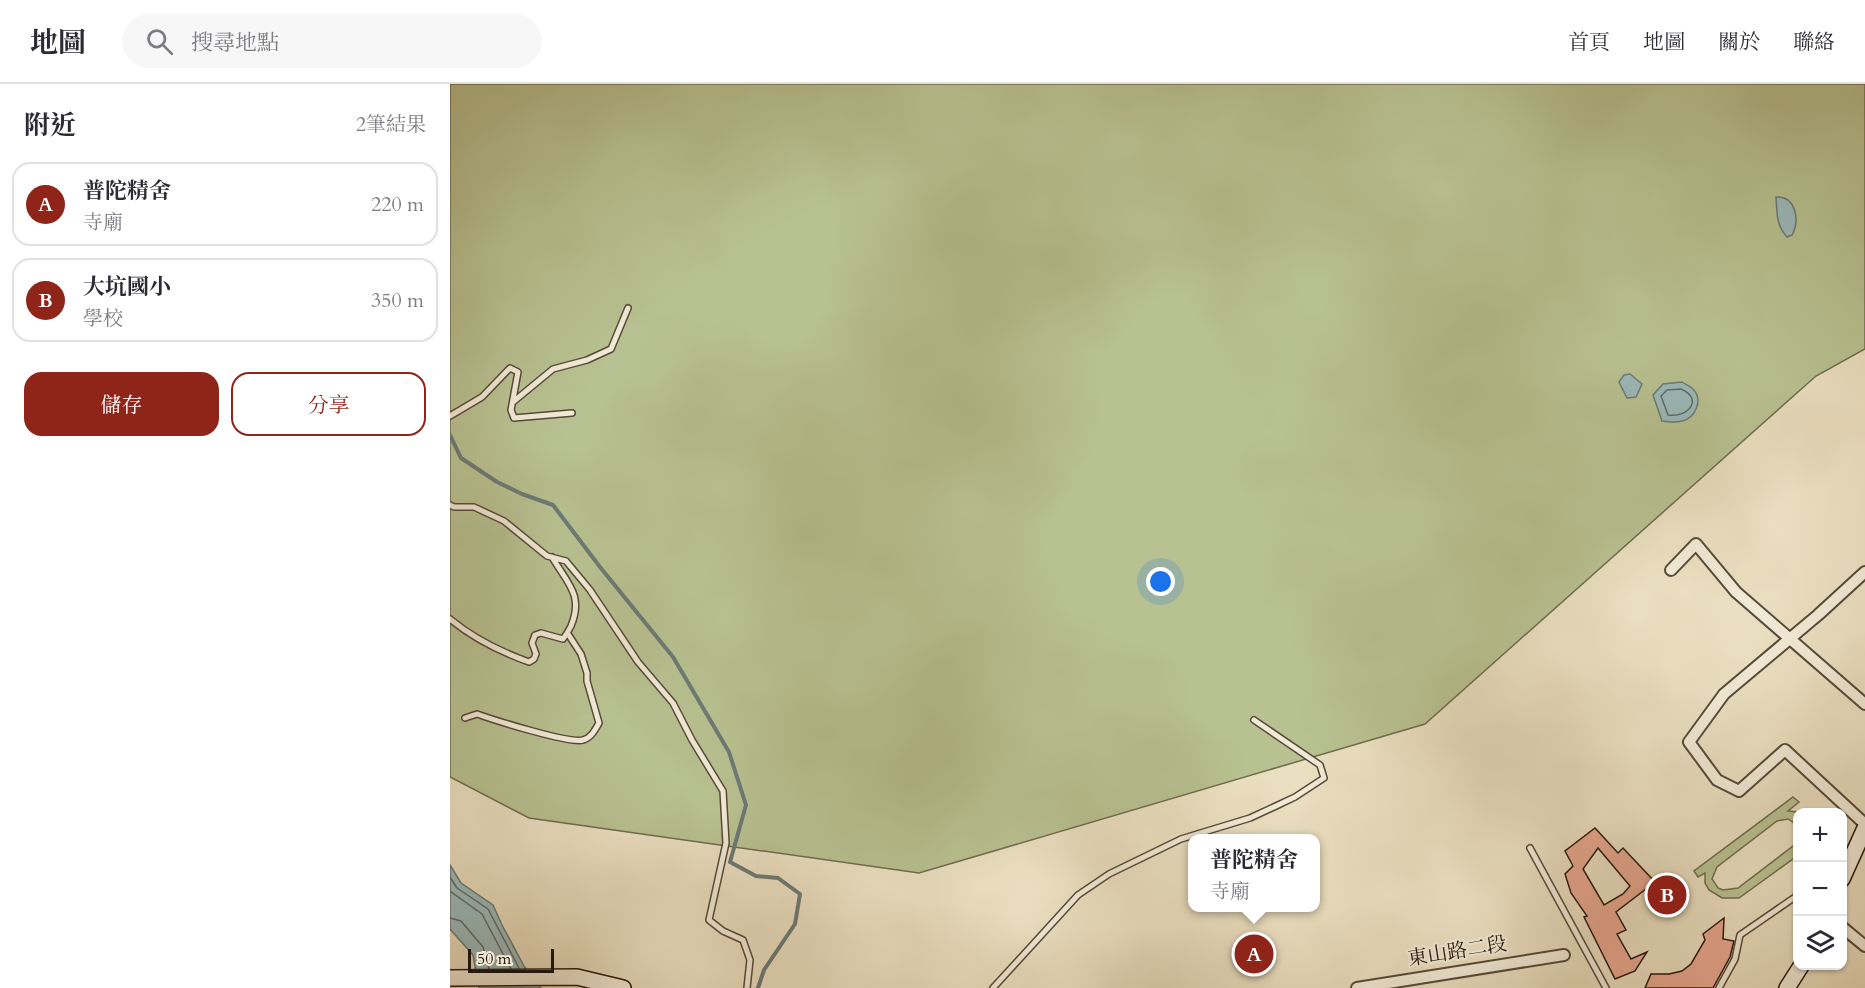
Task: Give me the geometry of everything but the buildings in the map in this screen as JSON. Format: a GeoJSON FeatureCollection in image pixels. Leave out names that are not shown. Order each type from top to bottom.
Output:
{"type":"FeatureCollection","features":[{"type":"Feature","properties":{"kind":"main road"},"geometry":{"type":"LineString","coordinates":[[1847,865],[1865,826]]}},
{"type":"Feature","properties":{"kind":"main road"},"geometry":{"type":"LineString","coordinates":[[1787,988],[1798,970]]}},
{"type":"Feature","properties":{"kind":"main road"},"geometry":{"type":"LineString","coordinates":[[451,978],[578,977],[623,988]]}},
{"type":"Feature","properties":{"kind":"street"},"geometry":{"type":"LineString","coordinates":[[1671,570],[1696,544],[1736,592],[1865,704]]}},
{"type":"Feature","properties":{"kind":"street"},"geometry":{"type":"LineString","coordinates":[[1865,572],[1724,694],[1689,742],[1717,780],[1739,791],[1785,750],[1865,826]]}},
{"type":"Feature","properties":{"kind":"street"},"geometry":{"type":"LineString","coordinates":[[1847,931],[1865,946]]}},
{"type":"Feature","properties":{"kind":"street","name":"東山路二段"},"geometry":{"type":"LineString","coordinates":[[1357,988],[1564,955]]}},
{"type":"Feature","properties":{"kind":"lane"},"geometry":{"type":"LineString","coordinates":[[513,402],[553,369],[587,360],[611,350],[628,308]]}},
{"type":"Feature","properties":{"kind":"lane"},"geometry":{"type":"LineString","coordinates":[[450,416],[482,397],[510,368],[518,372],[511,410],[514,418],[572,413]]}},
{"type":"Feature","properties":{"kind":"lane"},"geometry":{"type":"LineString","coordinates":[[450,505],[474,507],[504,521],[522,537],[552,557],[566,561],[639,662],[673,703],[723,791],[726,843],[709,920],[723,931],[742,940],[750,960],[747,988]]}},
{"type":"Feature","properties":{"kind":"lane"},"geometry":{"type":"LineString","coordinates":[[450,619],[460,628],[495,648],[529,662],[534,659],[536,654],[532,643],[535,636],[541,633],[563,639],[568,634],[574,620],[577,603],[574,591],[552,557]]}},
{"type":"Feature","properties":{"kind":"lane"},"geometry":{"type":"LineString","coordinates":[[465,718],[477,714],[574,741],[583,741],[593,734],[599,723],[587,681],[587,673],[580,654],[568,634]]}},
{"type":"Feature","properties":{"kind":"lane"},"geometry":{"type":"LineString","coordinates":[[1197,834],[1250,818],[1276,807],[1324,778],[1320,765],[1254,720]]}},
{"type":"Feature","properties":{"kind":"lane"},"geometry":{"type":"LineString","coordinates":[[993,988],[1078,895],[1109,874],[1188,837]]}},
{"type":"Feature","properties":{"kind":"lane"},"geometry":{"type":"LineString","coordinates":[[1530,848],[1606,988]]}},
{"type":"Feature","properties":{"kind":"lane"},"geometry":{"type":"LineString","coordinates":[[1719,988],[1735,959],[1740,935],[1793,897]]}},
{"type":"Feature","properties":{"kind":"green space"},"geometry":{"type":"Polygon","coordinates":[[[450,84],[1865,84],[1865,349],[1816,376],[1425,724],[919,873],[529,818],[450,777],[450,84]]]}},
{"type":"Feature","properties":{"kind":"green space"},"geometry":{"type":"Polygon","coordinates":[[[1793,797],[1799,802],[1788,811],[1793,812],[1793,822],[1788,819],[1777,821],[1717,867],[1712,879],[1718,888],[1723,890],[1738,888],[1793,846],[1793,859],[1739,898],[1722,898],[1709,890],[1705,883],[1705,873],[1698,877],[1694,871],[1793,797]]]}},
{"type":"Feature","properties":{"kind":"water"},"geometry":{"type":"Polygon","coordinates":[[[1776,197],[1788,200],[1796,216],[1792,235],[1787,237],[1779,223],[1776,197]]]}},
{"type":"Feature","properties":{"kind":"water"},"geometry":{"type":"Polygon","coordinates":[[[1630,374],[1642,384],[1636,397],[1627,398],[1619,382],[1624,375],[1630,374]]]}},
{"type":"Feature","properties":{"kind":"water"},"geometry":{"type":"Polygon","coordinates":[[[1682,382],[1697,394],[1698,404],[1694,413],[1682,421],[1662,421],[1653,395],[1663,384],[1682,382]]]}},
{"type":"Feature","properties":{"kind":"water"},"geometry":{"type":"Polygon","coordinates":[[[450,865],[461,883],[493,905],[524,966],[541,988],[479,988],[473,955],[450,929],[450,865]]]}},
{"type":"Feature","properties":{"kind":"waterway"},"geometry":{"type":"LineString","coordinates":[[450,435],[461,458],[497,482],[553,505],[673,657],[729,752],[746,805],[730,862],[756,876],[778,878],[800,894],[795,924],[764,970],[758,988]]}},
{"type":"Feature","properties":{"kind":"place","name":"大坑國小"},"geometry":{"type":"Point","coordinates":[1667,895]}},
{"type":"Feature","properties":{"kind":"place","name":"普陀精舍"},"geometry":{"type":"Point","coordinates":[1254,954]}}]}
